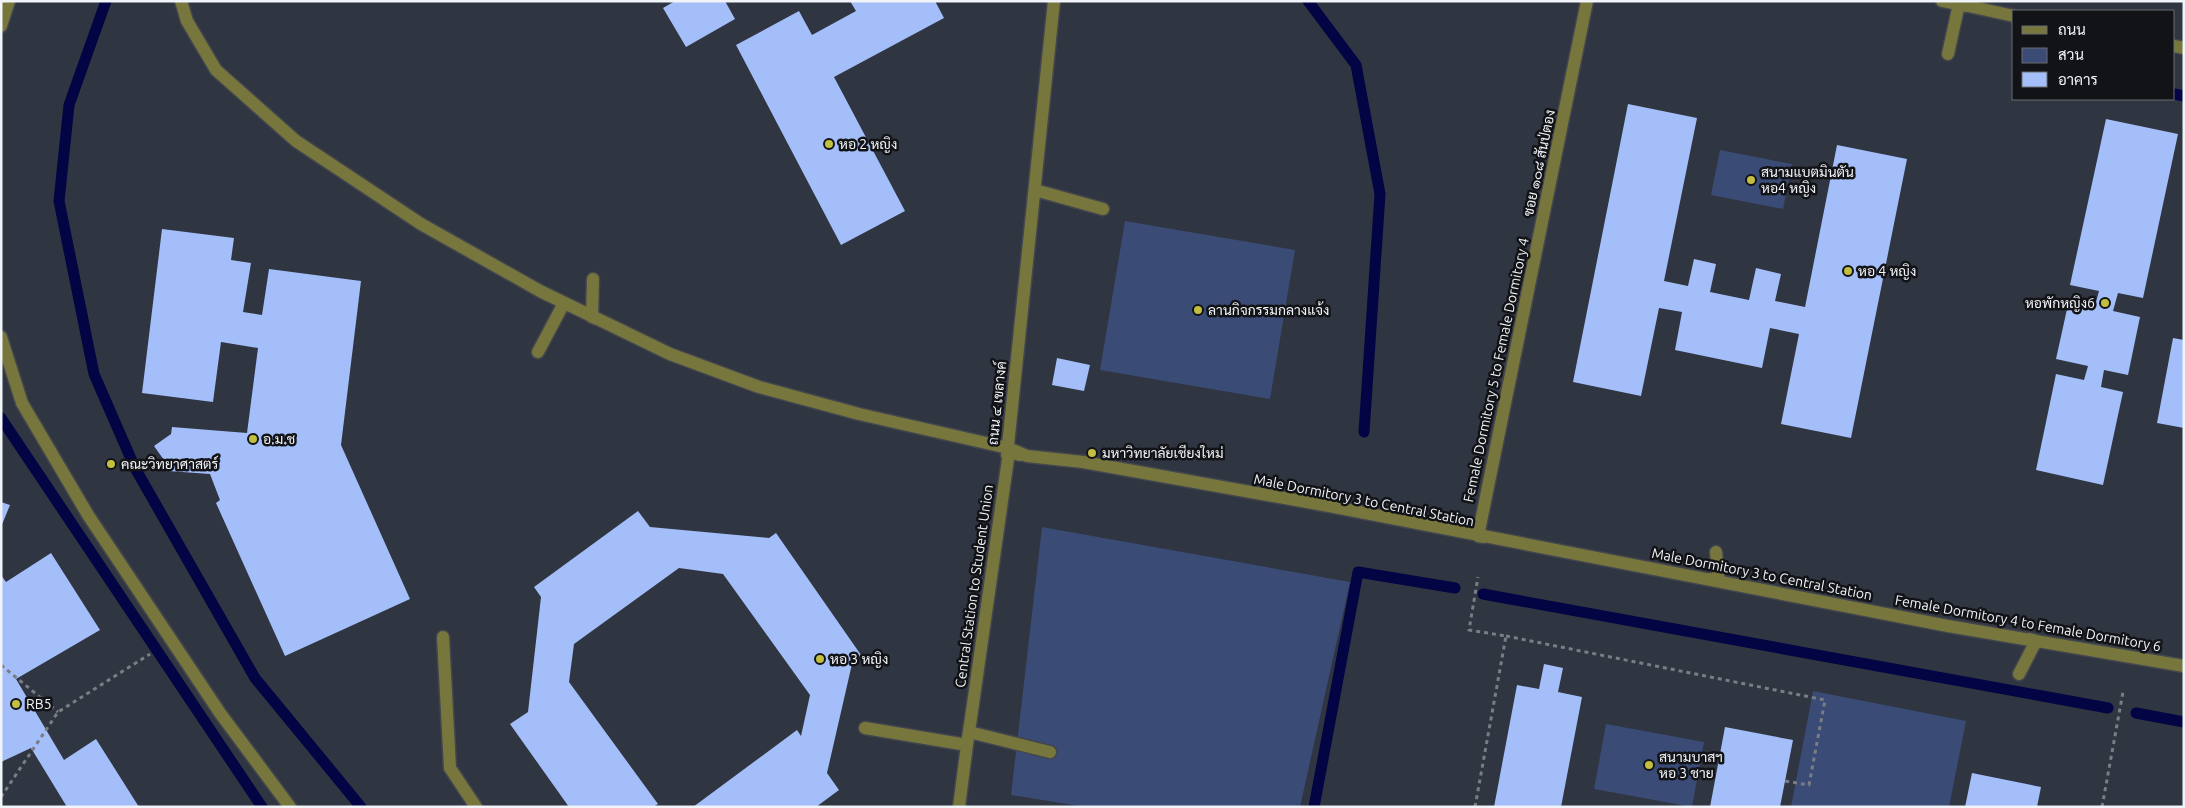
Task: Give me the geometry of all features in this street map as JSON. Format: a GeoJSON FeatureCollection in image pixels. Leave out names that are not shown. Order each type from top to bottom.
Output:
{"type":"FeatureCollection","features":[{"type":"Feature","properties":{"kind":"street"},"geometry":{"type":"LineString","coordinates":[[1,26],[9,1]]}},
{"type":"Feature","properties":{"kind":"street"},"geometry":{"type":"LineString","coordinates":[[181,1],[187,21],[216,70],[296,141],[421,224],[564,303],[646,342]]}},
{"type":"Feature","properties":{"kind":"street","name":"ถนน ๔ เขลางค์"},"geometry":{"type":"LineString","coordinates":[[1006,448],[1012,410],[1054,1]]}},
{"type":"Feature","properties":{"kind":"street","name":"Female Dormitory 5 to Female Dormitory 4"},"geometry":{"type":"LineString","coordinates":[[1478,536],[1588,1]]}},
{"type":"Feature","properties":{"kind":"street"},"geometry":{"type":"LineString","coordinates":[[1942,1],[2012,15]]}},
{"type":"Feature","properties":{"kind":"street"},"geometry":{"type":"LineString","coordinates":[[1948,54],[1959,4]]}},
{"type":"Feature","properties":{"kind":"street"},"geometry":{"type":"LineString","coordinates":[[970,727],[1006,448],[1035,190],[1103,209]]}},
{"type":"Feature","properties":{"kind":"street"},"geometry":{"type":"LineString","coordinates":[[592,316],[593,279]]}},
{"type":"Feature","properties":{"kind":"street"},"geometry":{"type":"LineString","coordinates":[[564,303],[670,354],[759,386],[860,414],[1006,448]]}},
{"type":"Feature","properties":{"kind":"street"},"geometry":{"type":"LineString","coordinates":[[538,352],[564,303]]}},
{"type":"Feature","properties":{"kind":"street"},"geometry":{"type":"LineString","coordinates":[[1,337],[22,403],[88,514],[220,713],[290,807]]}},
{"type":"Feature","properties":{"kind":"street"},"geometry":{"type":"LineString","coordinates":[[759,386],[1006,448],[1027,456]]}},
{"type":"Feature","properties":{"kind":"street","name":"Central Station to Student Union"},"geometry":{"type":"LineString","coordinates":[[970,727],[1006,448]]}},
{"type":"Feature","properties":{"kind":"street"},"geometry":{"type":"LineString","coordinates":[[958,807],[1009,452],[1027,456],[1083,462],[1328,506],[1478,536]]}},
{"type":"Feature","properties":{"kind":"street","name":"Male Dormitory 3 to Central Station"},"geometry":{"type":"LineString","coordinates":[[1083,462],[1745,586]]}},
{"type":"Feature","properties":{"kind":"street"},"geometry":{"type":"LineString","coordinates":[[1716,552],[1719,580]]}},
{"type":"Feature","properties":{"kind":"street"},"geometry":{"type":"LineString","coordinates":[[1690,576],[1719,580],[1948,626],[2031,640],[2019,674]]}},
{"type":"Feature","properties":{"kind":"street","name":"Female Dormitory 4 to Female Dormitory 6"},"geometry":{"type":"LineString","coordinates":[[1719,580],[2031,640],[2184,666]]}},
{"type":"Feature","properties":{"kind":"street"},"geometry":{"type":"LineString","coordinates":[[443,637],[450,768],[476,807]]}},
{"type":"Feature","properties":{"kind":"street"},"geometry":{"type":"LineString","coordinates":[[970,727],[1050,752]]}},
{"type":"Feature","properties":{"kind":"street"},"geometry":{"type":"LineString","coordinates":[[865,728],[967,745]]}},
{"type":"Feature","properties":{"kind":"path"},"geometry":{"type":"LineString","coordinates":[[1478,577],[1468,630],[1825,700],[1809,785],[1785,781]]}},
{"type":"Feature","properties":{"kind":"path"},"geometry":{"type":"LineString","coordinates":[[1475,807],[1506,636]]}},
{"type":"Feature","properties":{"kind":"path"},"geometry":{"type":"LineString","coordinates":[[1,797],[58,712],[172,640]]}},
{"type":"Feature","properties":{"kind":"path"},"geometry":{"type":"LineString","coordinates":[[1,665],[58,712]]}},
{"type":"Feature","properties":{"kind":"path"},"geometry":{"type":"LineString","coordinates":[[2102,807],[2123,692]]}},
{"type":"Feature","properties":{"kind":"shaded area","name":"มหาวิทยาลัยเชียงใหม่"},"geometry":{"type":"Polygon","coordinates":[[[1,1],[2184,1],[2184,807],[1,807],[1,1]]]}},
{"type":"Feature","properties":{"kind":"green space","name":"สนามแบตมินตัน หอ4 หญิง"},"geometry":{"type":"Polygon","coordinates":[[[1720,150],[1792,164],[1783,209],[1711,195],[1720,150]]]}},
{"type":"Feature","properties":{"kind":"green space","name":"ลานกิจกรรมกลางแจ้ง"},"geometry":{"type":"Polygon","coordinates":[[[1125,221],[1295,250],[1270,399],[1100,370],[1125,221]]]}},
{"type":"Feature","properties":{"kind":"green space"},"geometry":{"type":"Polygon","coordinates":[[[1042,527],[1350,582],[1300,807],[1085,807],[1011,795],[1042,527]]]}},
{"type":"Feature","properties":{"kind":"green space"},"geometry":{"type":"Polygon","coordinates":[[[1813,691],[1966,721],[1949,807],[1791,807],[1813,691]]]}},
{"type":"Feature","properties":{"kind":"green space","name":"สนามบาสฯ หอ 3 ชาย"},"geometry":{"type":"Polygon","coordinates":[[[1606,724],[1704,742],[1692,807],[1594,789],[1606,724]]]}},
{"type":"Feature","properties":{"kind":"building"},"geometry":{"type":"Polygon","coordinates":[[[675,1],[725,1],[735,19],[686,47],[663,8],[675,1]]]}},
{"type":"Feature","properties":{"kind":"building","name":"หอ 2 หญิง"},"geometry":{"type":"Polygon","coordinates":[[[850,1],[935,1],[944,18],[834,77],[905,211],[841,245],[736,45],[799,11],[812,35],[856,11],[850,1]]]}},
{"type":"Feature","properties":{"kind":"building","name":"หอ 4 หญิง"},"geometry":{"type":"Polygon","coordinates":[[[1628,104],[1697,118],[1664,281],[1688,286],[1694,259],[1716,264],[1710,292],[1749,300],[1756,268],[1781,274],[1775,301],[1805,307],[1837,145],[1907,159],[1851,438],[1781,424],[1799,334],[1770,328],[1762,368],[1675,350],[1682,312],[1659,308],[1641,396],[1573,382],[1628,104]]]}},
{"type":"Feature","properties":{"kind":"building","name":"หอพักหญิง6"},"geometry":{"type":"Polygon","coordinates":[[[2106,119],[2178,134],[2143,298],[2118,293],[2113,311],[2140,317],[2128,375],[2104,370],[2101,387],[2123,392],[2103,485],[2036,470],[2056,374],[2084,380],[2088,366],[2056,359],[2069,300],[2095,306],[2099,291],[2070,285],[2106,119]]]}},
{"type":"Feature","properties":{"kind":"building","name":"อ.ม.ช"},"geometry":{"type":"Polygon","coordinates":[[[162,229],[234,238],[231,260],[251,263],[243,312],[262,315],[269,269],[361,281],[341,445],[410,599],[285,656],[216,503],[220,500],[210,474],[168,471],[169,467],[154,446],[171,434],[172,427],[247,433],[258,348],[221,342],[213,402],[142,393],[162,229]]]}},
{"type":"Feature","properties":{"kind":"building"},"geometry":{"type":"Polygon","coordinates":[[[2173,338],[2184,340],[2184,428],[2157,423],[2173,338]]]}},
{"type":"Feature","properties":{"kind":"building"},"geometry":{"type":"Polygon","coordinates":[[[1057,358],[1090,365],[1084,391],[1052,385],[1057,358]]]}},
{"type":"Feature","properties":{"kind":"building"},"geometry":{"type":"Polygon","coordinates":[[[1,502],[10,505],[1,527],[1,502]]]}},
{"type":"Feature","properties":{"kind":"building","name":"หอ 3 หญิง"},"geometry":{"type":"Polygon","coordinates":[[[638,511],[650,527],[769,538],[776,533],[861,655],[852,664],[827,773],[839,790],[816,807],[693,807],[797,730],[801,736],[810,695],[723,574],[679,568],[574,644],[569,682],[658,804],[653,807],[569,807],[510,724],[528,712],[541,597],[534,587],[638,511]]]}},
{"type":"Feature","properties":{"kind":"building","name":"RB5"},"geometry":{"type":"Polygon","coordinates":[[[51,553],[100,630],[16,679],[64,760],[96,739],[139,807],[67,807],[31,748],[1,762],[1,575],[6,582],[51,553]]]}},
{"type":"Feature","properties":{"kind":"building"},"geometry":{"type":"Polygon","coordinates":[[[1544,664],[1563,668],[1558,692],[1582,697],[1561,807],[1494,807],[1517,685],[1539,689],[1544,664]]]}},
{"type":"Feature","properties":{"kind":"building"},"geometry":{"type":"Polygon","coordinates":[[[1725,727],[1793,740],[1780,807],[1710,807],[1725,727]]]}},
{"type":"Feature","properties":{"kind":"building"},"geometry":{"type":"Polygon","coordinates":[[[1972,773],[2041,787],[2037,807],[1965,807],[1972,773]]]}},
{"type":"Feature","properties":{"kind":"waterway"},"geometry":{"type":"LineString","coordinates":[[106,1],[69,105],[59,201],[94,374],[135,468],[255,678],[361,807]]}},
{"type":"Feature","properties":{"kind":"waterway"},"geometry":{"type":"LineString","coordinates":[[1308,1],[1356,65],[1380,194],[1364,432]]}},
{"type":"Feature","properties":{"kind":"waterway"},"geometry":{"type":"LineString","coordinates":[[2175,94],[2184,96]]}},
{"type":"Feature","properties":{"kind":"waterway"},"geometry":{"type":"LineString","coordinates":[[1,418],[262,807]]}},
{"type":"Feature","properties":{"kind":"waterway"},"geometry":{"type":"LineString","coordinates":[[1314,807],[1358,572],[1455,588]]}},
{"type":"Feature","properties":{"kind":"waterway"},"geometry":{"type":"LineString","coordinates":[[1483,594],[2108,708]]}},
{"type":"Feature","properties":{"kind":"waterway"},"geometry":{"type":"LineString","coordinates":[[2136,713],[2184,722]]}},
{"type":"Feature","properties":{"kind":"place","name":"หอ 2 หญิง"},"geometry":{"type":"Point","coordinates":[829,144]}},
{"type":"Feature","properties":{"kind":"place","name":"สนามแบตมินตัน หอ4 หญิง"},"geometry":{"type":"Point","coordinates":[1751,180]}},
{"type":"Feature","properties":{"kind":"place","name":"หอ 4 หญิง"},"geometry":{"type":"Point","coordinates":[1848,271]}},
{"type":"Feature","properties":{"kind":"place","name":"หอพักหญิง6"},"geometry":{"type":"Point","coordinates":[2105,303]}},
{"type":"Feature","properties":{"kind":"place","name":"ลานกิจกรรมกลางแจ้ง"},"geometry":{"type":"Point","coordinates":[1198,310]}},
{"type":"Feature","properties":{"kind":"place","name":"อ.ม.ช"},"geometry":{"type":"Point","coordinates":[253,439]}},
{"type":"Feature","properties":{"kind":"place","name":"มหาวิทยาลัยเชียงใหม่"},"geometry":{"type":"Point","coordinates":[1092,453]}},
{"type":"Feature","properties":{"kind":"place","name":"คณะวิทยาศาสตร์"},"geometry":{"type":"Point","coordinates":[111,464]}},
{"type":"Feature","properties":{"kind":"place","name":"หอ 3 หญิง"},"geometry":{"type":"Point","coordinates":[820,659]}},
{"type":"Feature","properties":{"kind":"place","name":"RB5"},"geometry":{"type":"Point","coordinates":[16,704]}},
{"type":"Feature","properties":{"kind":"place","name":"สนามบาสฯ หอ 3 ชาย"},"geometry":{"type":"Point","coordinates":[1649,765]}}]}
